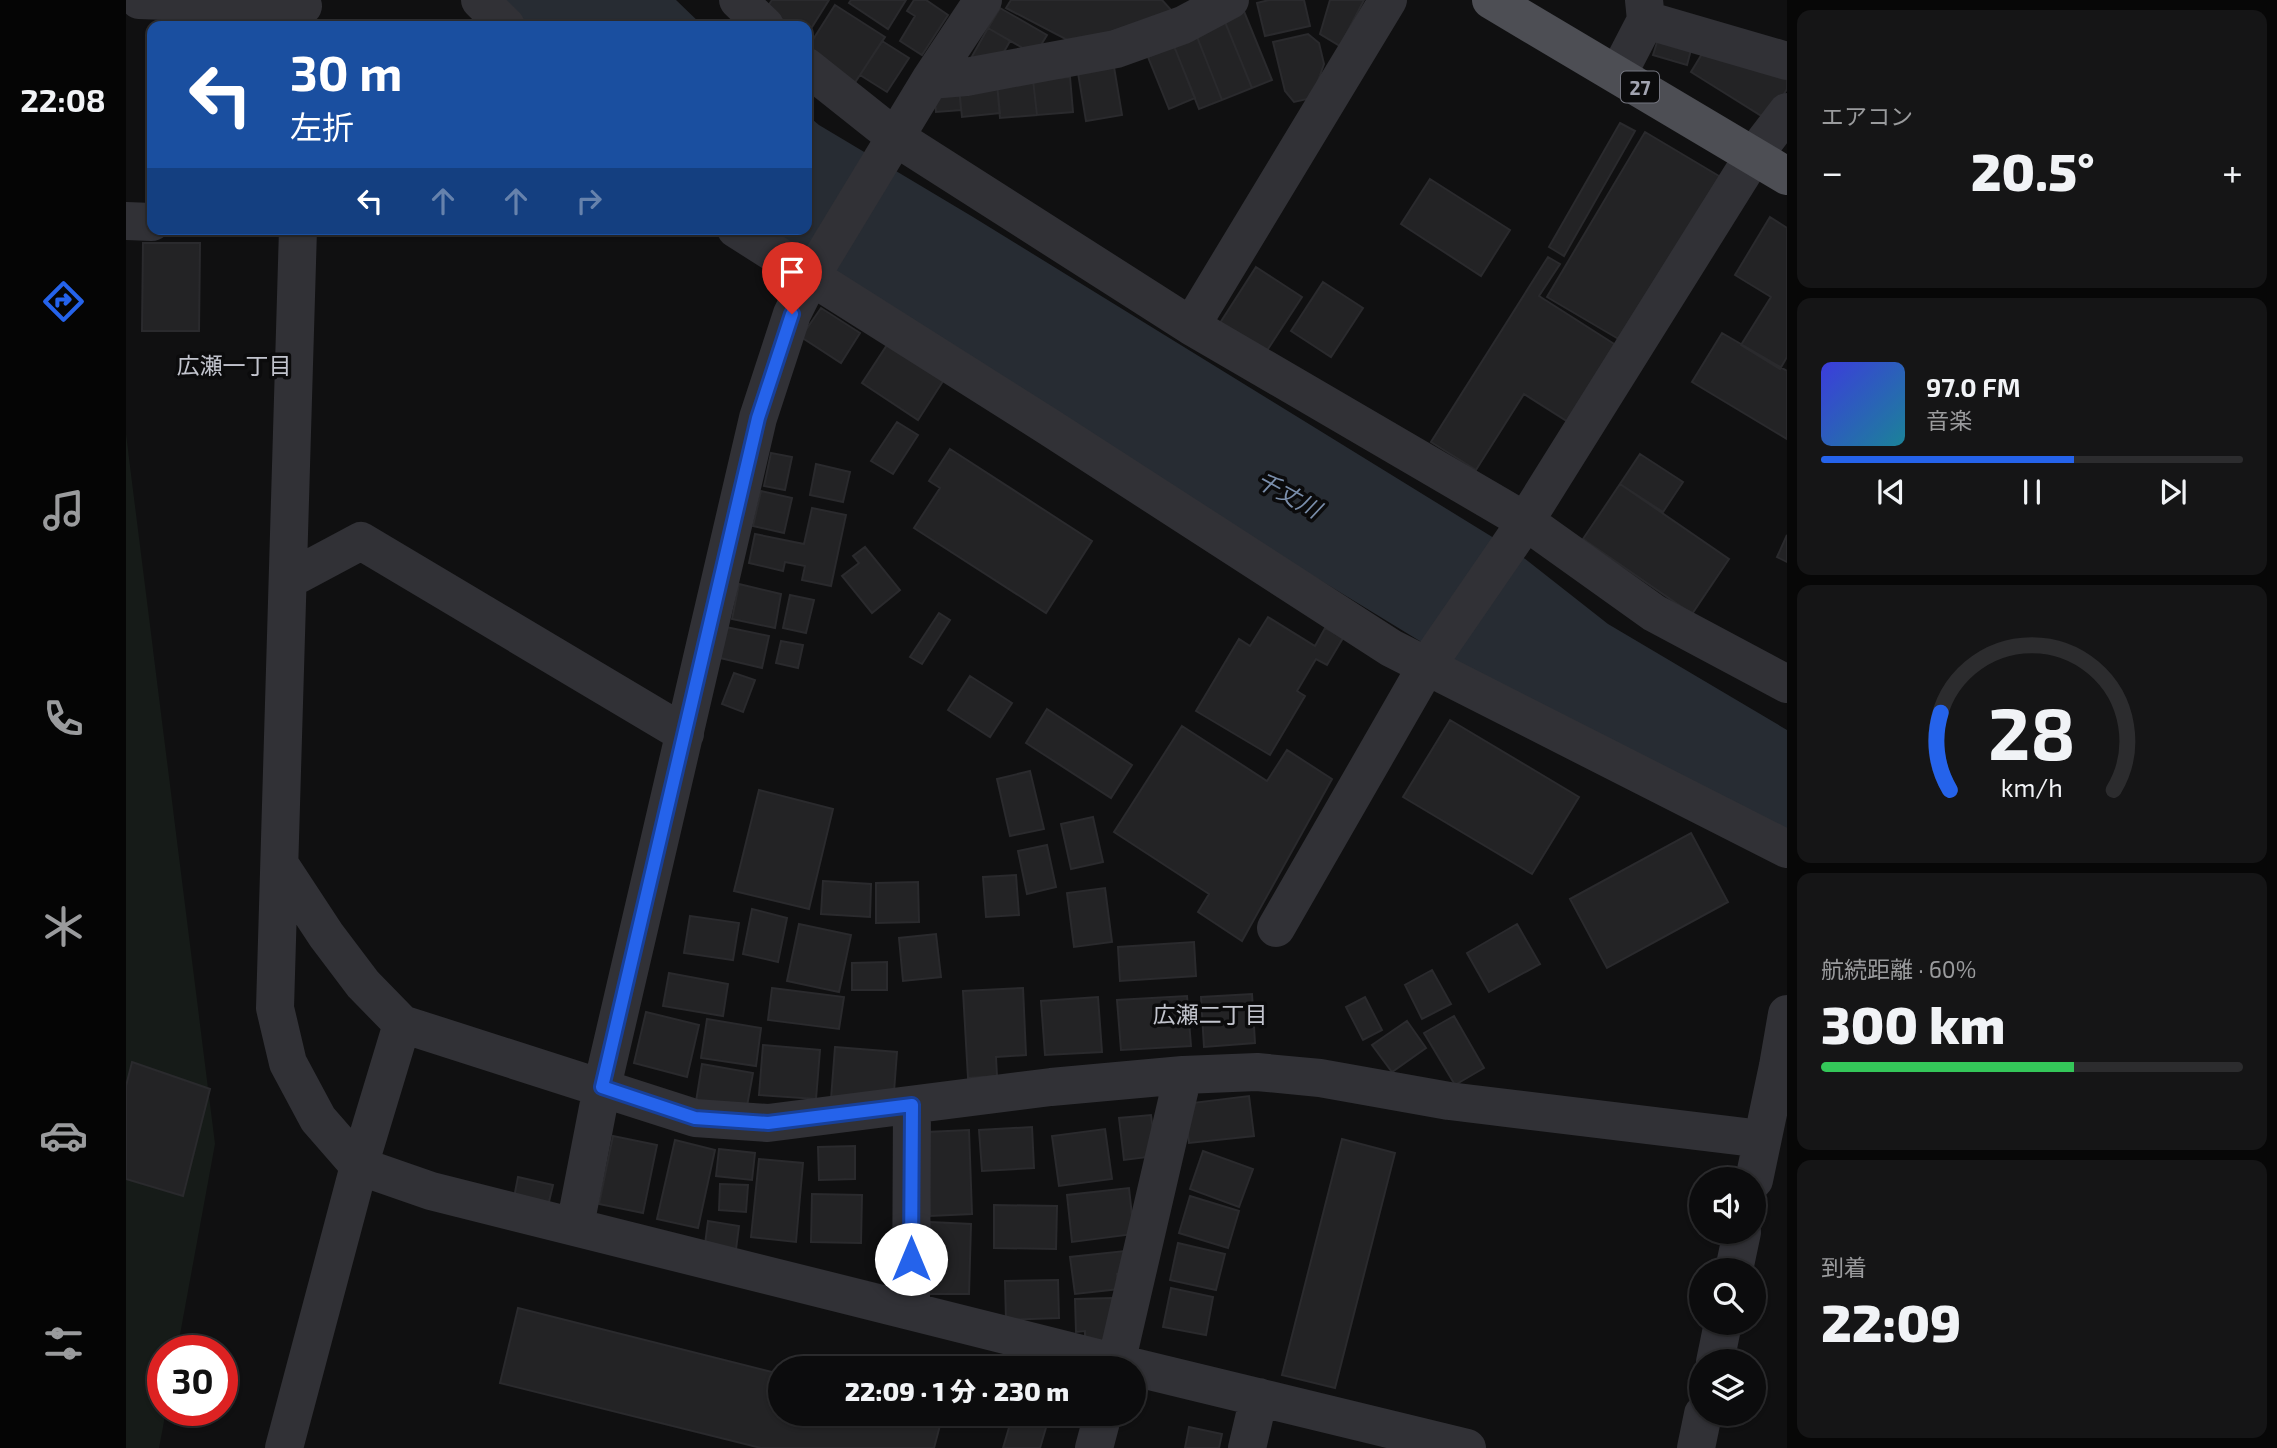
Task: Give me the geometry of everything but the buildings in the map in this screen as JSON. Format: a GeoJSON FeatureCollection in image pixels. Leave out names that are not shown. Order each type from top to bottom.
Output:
{"type":"FeatureCollection","features":[{"type":"Feature","properties":{"kind":"main road","name":"27"},"geometry":{"type":"LineString","coordinates":[[1492,0],[1787,176]]}},
{"type":"Feature","properties":{"kind":"street"},"geometry":{"type":"LineString","coordinates":[[139,0],[303,11]]}},
{"type":"Feature","properties":{"kind":"street"},"geometry":{"type":"LineString","coordinates":[[480,0],[501,21]]}},
{"type":"Feature","properties":{"kind":"street"},"geometry":{"type":"LineString","coordinates":[[738,0],[760,21]]}},
{"type":"Feature","properties":{"kind":"street"},"geometry":{"type":"LineString","coordinates":[[575,1226],[602,1087],[758,418],[792,314],[814,272],[930,80],[983,0]]}},
{"type":"Feature","properties":{"kind":"street"},"geometry":{"type":"LineString","coordinates":[[930,80],[966,77],[1116,49],[1183,25],[1230,0]]}},
{"type":"Feature","properties":{"kind":"street"},"geometry":{"type":"LineString","coordinates":[[1191,326],[1388,0]]}},
{"type":"Feature","properties":{"kind":"street"},"geometry":{"type":"LineString","coordinates":[[1618,74],[1645,10],[1787,61]]}},
{"type":"Feature","properties":{"kind":"street"},"geometry":{"type":"LineString","coordinates":[[812,72],[890,146],[1191,326],[1654,613],[1787,684]]}},
{"type":"Feature","properties":{"kind":"street"},"geometry":{"type":"LineString","coordinates":[[1276,928],[1429,664],[1520,528],[1754,155],[1787,112]]}},
{"type":"Feature","properties":{"kind":"street"},"geometry":{"type":"LineString","coordinates":[[126,221],[147,222]]}},
{"type":"Feature","properties":{"kind":"street"},"geometry":{"type":"LineString","coordinates":[[298,235],[275,1009],[288,1063],[318,1119],[359,1166],[431,1191],[911,1310],[1079,1356]]}},
{"type":"Feature","properties":{"kind":"street"},"geometry":{"type":"LineString","coordinates":[[747,235],[814,272],[1391,648],[1429,664],[1787,849]]}},
{"type":"Feature","properties":{"kind":"street"},"geometry":{"type":"LineString","coordinates":[[288,580],[361,541],[685,734]]}},
{"type":"Feature","properties":{"kind":"street"},"geometry":{"type":"LineString","coordinates":[[280,865],[326,935],[363,984],[402,1024],[695,1118],[768,1123],[1051,1087],[1182,1075],[1257,1072],[1320,1078],[1449,1101],[1762,1139]]}},
{"type":"Feature","properties":{"kind":"street"},"geometry":{"type":"LineString","coordinates":[[1757,1167],[1783,1066],[1787,1014]]}},
{"type":"Feature","properties":{"kind":"street"},"geometry":{"type":"LineString","coordinates":[[284,1448],[359,1166],[402,1024]]}},
{"type":"Feature","properties":{"kind":"street"},"geometry":{"type":"LineString","coordinates":[[1118,1356],[1182,1075]]}},
{"type":"Feature","properties":{"kind":"street"},"geometry":{"type":"LineString","coordinates":[[911,1310],[912,1105]]}},
{"type":"Feature","properties":{"kind":"street"},"geometry":{"type":"LineString","coordinates":[[1146,1373],[1467,1448]]}},
{"type":"Feature","properties":{"kind":"street"},"geometry":{"type":"LineString","coordinates":[[1247,1448],[1259,1397]]}},
{"type":"Feature","properties":{"kind":"street"},"geometry":{"type":"LineString","coordinates":[[1094,1448],[1100,1426]]}},
{"type":"Feature","properties":{"kind":"street"},"geometry":{"type":"LineString","coordinates":[[1696,1448],[1701,1426]]}},
{"type":"Feature","properties":{"kind":"shaded area"},"geometry":{"type":"Polygon","coordinates":[[[126,434],[215,1144],[180,1335],[147,1335],[147,1426],[163,1426],[159,1448],[126,1448],[126,434]]]}},
{"type":"Feature","properties":{"kind":"water"},"geometry":{"type":"Polygon","coordinates":[[[502,0],[676,0],[698,21],[523,21],[502,0]]]}},
{"type":"Feature","properties":{"kind":"water","name":"千丈川"},"geometry":{"type":"Polygon","coordinates":[[[812,119],[1515,551],[1608,624],[1787,730],[1787,837],[1441,654],[912,331],[777,235],[812,235],[812,119]]]}},
{"type":"Feature","properties":{"kind":"district","name":"広瀬一丁目"},"geometry":{"type":"Point","coordinates":[234,365]}},
{"type":"Feature","properties":{"kind":"district","name":"広瀬二丁目"},"geometry":{"type":"Point","coordinates":[1210,1014]}},
{"type":"Feature","properties":{"kind":"route"},"geometry":{"type":"LineString","coordinates":[[792,314],[758,418],[602,1087],[695,1118],[768,1123],[912,1105],[911,1259]]}}]}
